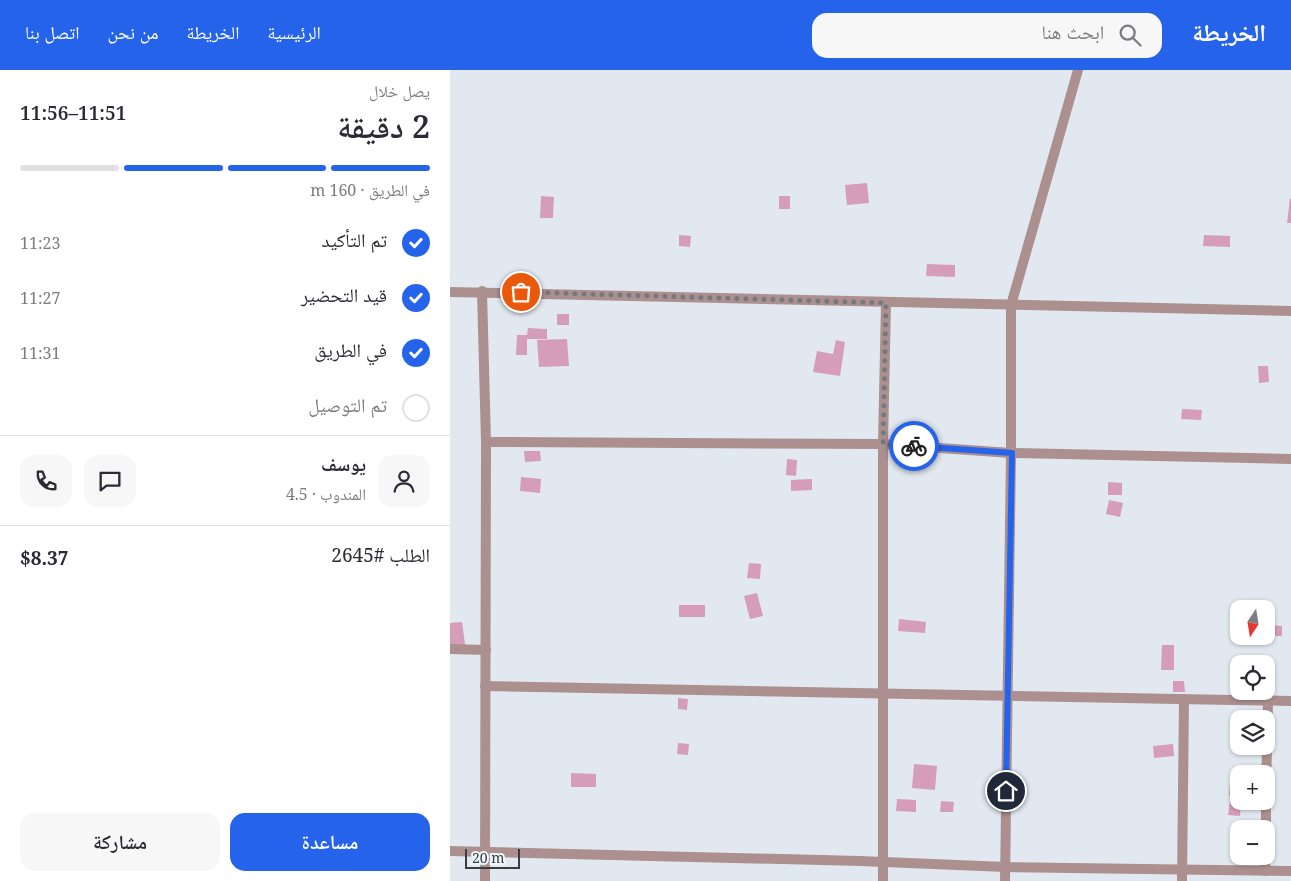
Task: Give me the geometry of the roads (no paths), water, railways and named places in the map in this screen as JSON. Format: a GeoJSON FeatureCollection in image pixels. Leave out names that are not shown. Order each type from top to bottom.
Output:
{"type":"FeatureCollection","features":[{"type":"Feature","properties":{"kind":"street"},"geometry":{"type":"LineString","coordinates":[[1006,881],[1007,696],[1012,453],[1011,304],[1078,70]]}},
{"type":"Feature","properties":{"kind":"street"},"geometry":{"type":"LineString","coordinates":[[450,292],[482,291],[886,303],[1291,311]]}},
{"type":"Feature","properties":{"kind":"street"},"geometry":{"type":"LineString","coordinates":[[482,291],[486,442],[485,881]]}},
{"type":"Feature","properties":{"kind":"street"},"geometry":{"type":"LineString","coordinates":[[883,881],[883,444],[886,303]]}},
{"type":"Feature","properties":{"kind":"street"},"geometry":{"type":"LineString","coordinates":[[486,442],[883,444],[1012,453],[1291,459]]}},
{"type":"Feature","properties":{"kind":"street"},"geometry":{"type":"LineString","coordinates":[[450,649],[486,650]]}},
{"type":"Feature","properties":{"kind":"street"},"geometry":{"type":"LineString","coordinates":[[486,686],[1291,701]]}},
{"type":"Feature","properties":{"kind":"street"},"geometry":{"type":"LineString","coordinates":[[1182,881],[1184,699]]}},
{"type":"Feature","properties":{"kind":"street"},"geometry":{"type":"LineString","coordinates":[[1267,765],[1268,701]]}},
{"type":"Feature","properties":{"kind":"street"},"geometry":{"type":"LineString","coordinates":[[450,851],[1006,867],[1291,871],[1290,881]]}},
{"type":"Feature","properties":{"kind":"street"},"geometry":{"type":"LineString","coordinates":[[1265,865],[1265,871]]}}]}
